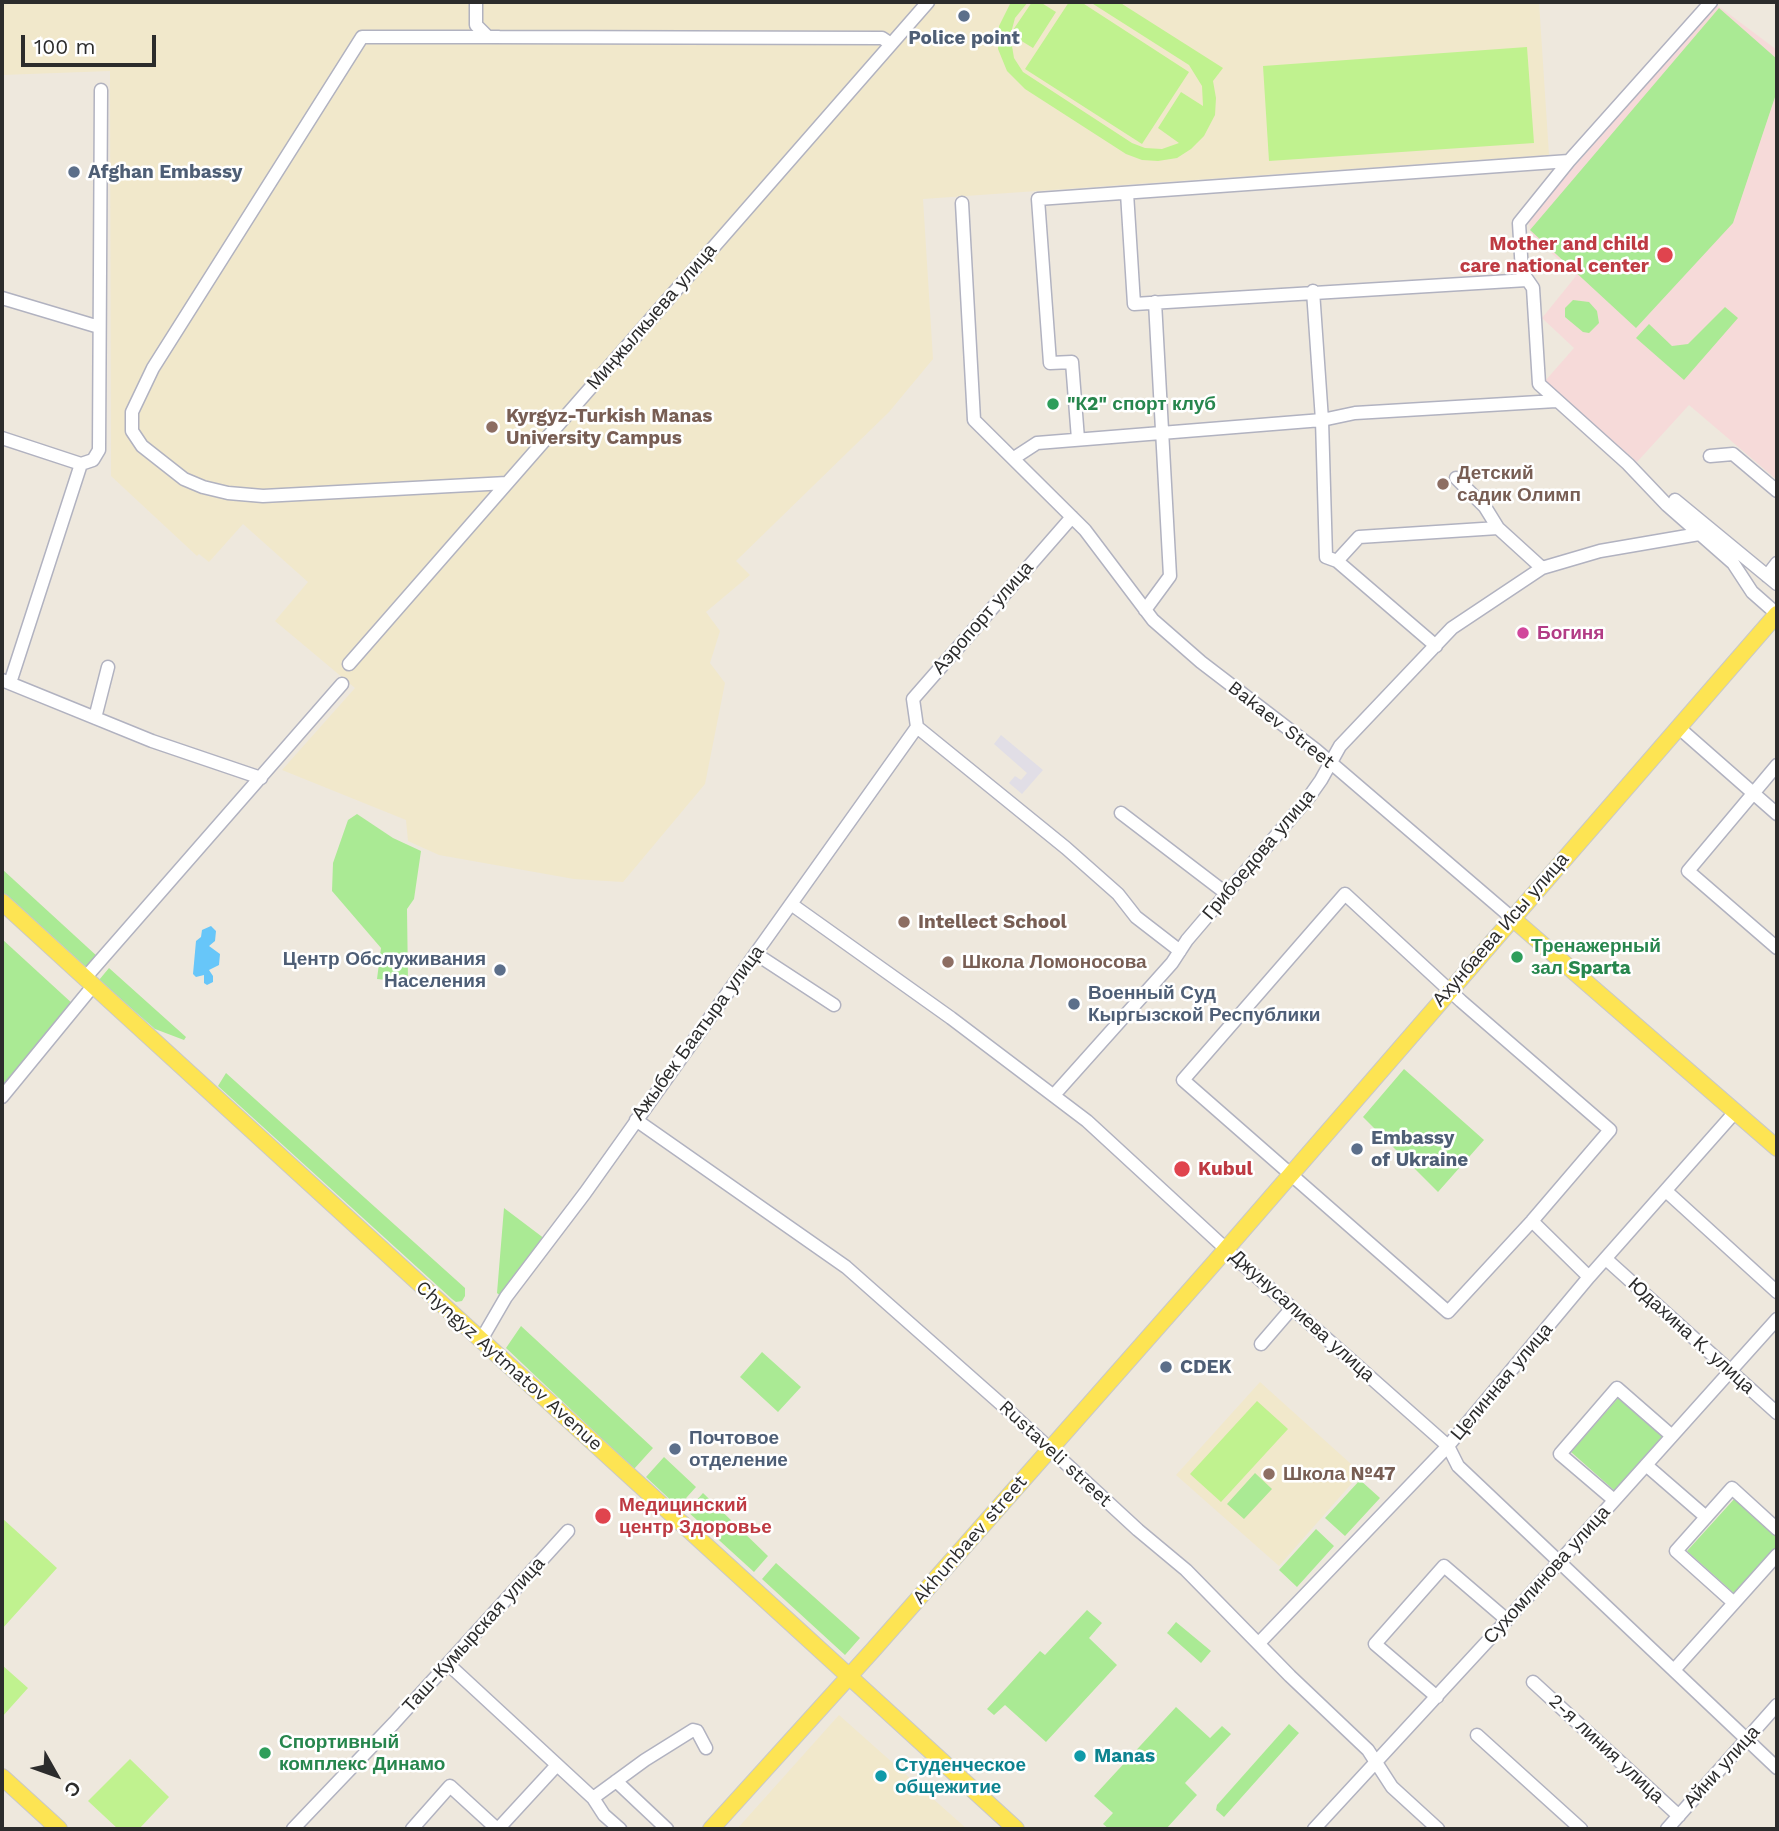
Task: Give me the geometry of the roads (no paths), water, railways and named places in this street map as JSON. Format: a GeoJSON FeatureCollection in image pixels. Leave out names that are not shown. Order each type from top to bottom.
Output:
{"type":"FeatureCollection","features":[{"type":"Feature","properties":{"kind":"main road","name":"Ахунбаева Исы улица"},"geometry":{"type":"LineString","coordinates":[[1226,1248],[1511,918],[1776,618]]}},
{"type":"Feature","properties":{"kind":"main road","name":"Chyngyz Aytmatov Avenue"},"geometry":{"type":"LineString","coordinates":[[2,902],[1016,1829]]}},
{"type":"Feature","properties":{"kind":"main road","name":"Bakaev Street"},"geometry":{"type":"LineString","coordinates":[[1511,918],[1777,1148]]}},
{"type":"Feature","properties":{"kind":"main road","name":"Akhunbaev street"},"geometry":{"type":"LineString","coordinates":[[711,1829],[1226,1248]]}},
{"type":"Feature","properties":{"kind":"main road"},"geometry":{"type":"LineString","coordinates":[[2,1777],[59,1829]]}},
{"type":"Feature","properties":{"kind":"street"},"geometry":{"type":"LineString","coordinates":[[476,2],[476,25],[488,37],[882,38],[891,44]]}},
{"type":"Feature","properties":{"kind":"street","name":"Миңжылкыева улица"},"geometry":{"type":"LineString","coordinates":[[349,664],[928,2]]}},
{"type":"Feature","properties":{"kind":"street"},"geometry":{"type":"LineString","coordinates":[[1711,2],[1569,161],[1519,223],[1521,271],[1533,288],[1539,384],[1628,464],[1667,505],[1733,563],[1752,592],[1776,618]]}},
{"type":"Feature","properties":{"kind":"street"},"geometry":{"type":"LineString","coordinates":[[499,37],[362,37],[153,368],[132,412],[132,431],[142,446],[184,479],[203,487],[228,492],[263,496],[507,483]]}},
{"type":"Feature","properties":{"kind":"street"},"geometry":{"type":"LineString","coordinates":[[2,438],[81,464],[93,460],[99,450],[101,90]]}},
{"type":"Feature","properties":{"kind":"street"},"geometry":{"type":"LineString","coordinates":[[1078,439],[1072,362],[1049,363],[1038,199],[1569,161]]}},
{"type":"Feature","properties":{"kind":"street"},"geometry":{"type":"LineString","coordinates":[[1127,193],[1134,303],[1527,280]]}},
{"type":"Feature","properties":{"kind":"street","name":"Bakaev Street"},"geometry":{"type":"LineString","coordinates":[[962,203],[974,420],[1085,530],[1153,620],[1201,662],[1330,763],[1511,918]]}},
{"type":"Feature","properties":{"kind":"street"},"geometry":{"type":"LineString","coordinates":[[1313,291],[1322,420],[1326,557],[1337,561],[1436,646]]}},
{"type":"Feature","properties":{"kind":"street"},"geometry":{"type":"LineString","coordinates":[[2,298],[99,327]]}},
{"type":"Feature","properties":{"kind":"street"},"geometry":{"type":"LineString","coordinates":[[1145,610],[1170,576],[1155,302]]}},
{"type":"Feature","properties":{"kind":"street"},"geometry":{"type":"LineString","coordinates":[[1014,458],[1037,443],[1322,420],[1355,413],[1556,401]]}},
{"type":"Feature","properties":{"kind":"street"},"geometry":{"type":"LineString","coordinates":[[1710,456],[1733,454],[1777,491]]}},
{"type":"Feature","properties":{"kind":"street"},"geometry":{"type":"LineString","coordinates":[[81,464],[6,681],[212,763],[261,778]]}},
{"type":"Feature","properties":{"kind":"street"},"geometry":{"type":"LineString","coordinates":[[1456,478],[1485,507],[1498,528],[1542,568]]}},
{"type":"Feature","properties":{"kind":"street"},"geometry":{"type":"LineString","coordinates":[[1675,500],[1772,580],[1777,564]]}},
{"type":"Feature","properties":{"kind":"street","name":"Аэропорт улица"},"geometry":{"type":"LineString","coordinates":[[917,727],[913,699],[1072,517]]}},
{"type":"Feature","properties":{"kind":"street"},"geometry":{"type":"LineString","coordinates":[[1337,561],[1359,537],[1498,528]]}},
{"type":"Feature","properties":{"kind":"street","name":"Грибоедова улица"},"geometry":{"type":"LineString","coordinates":[[1054,1095],[1172,963],[1309,797],[1340,746],[1452,628],[1542,568],[1600,551],[1699,534]]}},
{"type":"Feature","properties":{"kind":"street"},"geometry":{"type":"LineString","coordinates":[[95,718],[108,667]]}},
{"type":"Feature","properties":{"kind":"street"},"geometry":{"type":"LineString","coordinates":[[2,1097],[89,982],[342,684]]}},
{"type":"Feature","properties":{"kind":"street"},"geometry":{"type":"LineString","coordinates":[[917,727],[1066,848],[1118,894],[1136,918],[1180,951]]}},
{"type":"Feature","properties":{"kind":"street","name":"Ажыбек Баатыра улица"},"geometry":{"type":"LineString","coordinates":[[481,1340],[506,1297],[585,1193],[917,727]]}},
{"type":"Feature","properties":{"kind":"street"},"geometry":{"type":"LineString","coordinates":[[1678,727],[1777,814]]}},
{"type":"Feature","properties":{"kind":"street"},"geometry":{"type":"LineString","coordinates":[[1777,765],[1688,871],[1777,948]]}},
{"type":"Feature","properties":{"kind":"street"},"geometry":{"type":"LineString","coordinates":[[1121,813],[1227,894]]}},
{"type":"Feature","properties":{"kind":"street"},"geometry":{"type":"LineString","coordinates":[[1345,894],[1449,990],[1610,1130],[1532,1222],[1448,1312],[1289,1174],[1183,1080],[1345,894]]}},
{"type":"Feature","properties":{"kind":"street","name":"Джунусалиева улица"},"geometry":{"type":"LineString","coordinates":[[791,904],[1087,1121],[1448,1446],[1458,1466],[1777,1768]]}},
{"type":"Feature","properties":{"kind":"street"},"geometry":{"type":"LineString","coordinates":[[756,954],[834,1005]]}},
{"type":"Feature","properties":{"kind":"street","name":"Целинная улица"},"geometry":{"type":"LineString","coordinates":[[1259,1643],[1448,1446],[1589,1277],[1735,1112]]}},
{"type":"Feature","properties":{"kind":"street","name":"Rustaveli street"},"geometry":{"type":"LineString","coordinates":[[636,1120],[846,1267],[1002,1404],[1049,1450],[1186,1570],[1290,1676],[1368,1750],[1392,1787],[1438,1829]]}},
{"type":"Feature","properties":{"kind":"street"},"geometry":{"type":"LineString","coordinates":[[1666,1191],[1777,1292]]}},
{"type":"Feature","properties":{"kind":"street"},"geometry":{"type":"LineString","coordinates":[[1532,1222],[1589,1277]]}},
{"type":"Feature","properties":{"kind":"street","name":"Юдахина К. улица"},"geometry":{"type":"LineString","coordinates":[[1606,1259],[1777,1413]]}},
{"type":"Feature","properties":{"kind":"street"},"geometry":{"type":"LineString","coordinates":[[1262,1344],[1292,1308]]}},
{"type":"Feature","properties":{"kind":"street","name":"Сухомлинова улица"},"geometry":{"type":"LineString","coordinates":[[1314,1829],[1560,1562],[1777,1319]]}},
{"type":"Feature","properties":{"kind":"street"},"geometry":{"type":"LineString","coordinates":[[1614,1500],[1560,1454],[1617,1388],[1672,1436]]}},
{"type":"Feature","properties":{"kind":"street"},"geometry":{"type":"LineString","coordinates":[[1646,1465],[1706,1517]]}},
{"type":"Feature","properties":{"kind":"street"},"geometry":{"type":"LineString","coordinates":[[1734,1603],[1676,1551],[1732,1488],[1777,1529]]}},
{"type":"Feature","properties":{"kind":"street","name":"Таш-Кумырская улица"},"geometry":{"type":"LineString","coordinates":[[293,1829],[568,1531]]}},
{"type":"Feature","properties":{"kind":"street"},"geometry":{"type":"LineString","coordinates":[[1674,1670],[1777,1555]]}},
{"type":"Feature","properties":{"kind":"street"},"geometry":{"type":"LineString","coordinates":[[1437,1697],[1375,1644],[1444,1566],[1507,1620]]}},
{"type":"Feature","properties":{"kind":"street"},"geometry":{"type":"LineString","coordinates":[[448,1664],[593,1798],[604,1815],[620,1829]]}},
{"type":"Feature","properties":{"kind":"street","name":"2-я линия улица"},"geometry":{"type":"LineString","coordinates":[[1533,1682],[1679,1816]]}},
{"type":"Feature","properties":{"kind":"street","name":"Айни улица"},"geometry":{"type":"LineString","coordinates":[[1667,1829],[1777,1705]]}},
{"type":"Feature","properties":{"kind":"street"},"geometry":{"type":"LineString","coordinates":[[593,1798],[693,1730],[697,1731],[706,1748]]}},
{"type":"Feature","properties":{"kind":"street"},"geometry":{"type":"LineString","coordinates":[[1477,1735],[1581,1829]]}},
{"type":"Feature","properties":{"kind":"street"},"geometry":{"type":"LineString","coordinates":[[412,1829],[450,1786],[498,1829],[557,1765]]}},
{"type":"Feature","properties":{"kind":"street"},"geometry":{"type":"LineString","coordinates":[[616,1781],[667,1829]]}},
{"type":"Feature","properties":{"kind":"water"},"geometry":{"type":"Polygon","coordinates":[[[211,926],[216,931],[215,941],[209,946],[220,954],[219,965],[209,970],[213,982],[207,985],[204,983],[204,975],[196,977],[193,974],[196,941],[201,937],[202,930],[211,926]]]}},
{"type":"Feature","properties":{"kind":"place","name":"Police point"},"geometry":{"type":"Point","coordinates":[964,16]}},
{"type":"Feature","properties":{"kind":"place","name":"Afghan Embassy"},"geometry":{"type":"Point","coordinates":[74,172]}},
{"type":"Feature","properties":{"kind":"place","name":"Mother and child care national center"},"geometry":{"type":"Point","coordinates":[1665,255]}},
{"type":"Feature","properties":{"kind":"place","name":"\"К2\" спорт клуб"},"geometry":{"type":"Point","coordinates":[1053,404]}},
{"type":"Feature","properties":{"kind":"place","name":"Kyrgyz-Turkish Manas University Campus"},"geometry":{"type":"Point","coordinates":[492,427]}},
{"type":"Feature","properties":{"kind":"place","name":"Детский садик Олимп"},"geometry":{"type":"Point","coordinates":[1443,484]}},
{"type":"Feature","properties":{"kind":"place","name":"Богиня"},"geometry":{"type":"Point","coordinates":[1523,633]}},
{"type":"Feature","properties":{"kind":"place","name":"Intellect School"},"geometry":{"type":"Point","coordinates":[904,922]}},
{"type":"Feature","properties":{"kind":"place","name":"Тренажерный зал Sparta"},"geometry":{"type":"Point","coordinates":[1517,957]}},
{"type":"Feature","properties":{"kind":"place","name":"Школа Ломоносова"},"geometry":{"type":"Point","coordinates":[948,962]}},
{"type":"Feature","properties":{"kind":"place","name":"Центр Обслуживания Населения"},"geometry":{"type":"Point","coordinates":[500,970]}},
{"type":"Feature","properties":{"kind":"place","name":"Военный Суд Кыргызской Республики"},"geometry":{"type":"Point","coordinates":[1074,1004]}},
{"type":"Feature","properties":{"kind":"place","name":"Embassy of Ukraine"},"geometry":{"type":"Point","coordinates":[1357,1149]}},
{"type":"Feature","properties":{"kind":"place","name":"Kubul"},"geometry":{"type":"Point","coordinates":[1182,1169]}},
{"type":"Feature","properties":{"kind":"place","name":"CDEK"},"geometry":{"type":"Point","coordinates":[1166,1367]}},
{"type":"Feature","properties":{"kind":"place","name":"Почтовое отделение"},"geometry":{"type":"Point","coordinates":[675,1449]}},
{"type":"Feature","properties":{"kind":"place","name":"Школа №47"},"geometry":{"type":"Point","coordinates":[1269,1474]}},
{"type":"Feature","properties":{"kind":"place","name":"Медицинский центр Здоровье"},"geometry":{"type":"Point","coordinates":[603,1516]}},
{"type":"Feature","properties":{"kind":"place","name":"Спортивный комплекс Динамо"},"geometry":{"type":"Point","coordinates":[265,1753]}},
{"type":"Feature","properties":{"kind":"place","name":"Manas"},"geometry":{"type":"Point","coordinates":[1080,1756]}},
{"type":"Feature","properties":{"kind":"place","name":"Студенческое общежитие"},"geometry":{"type":"Point","coordinates":[881,1776]}}]}
